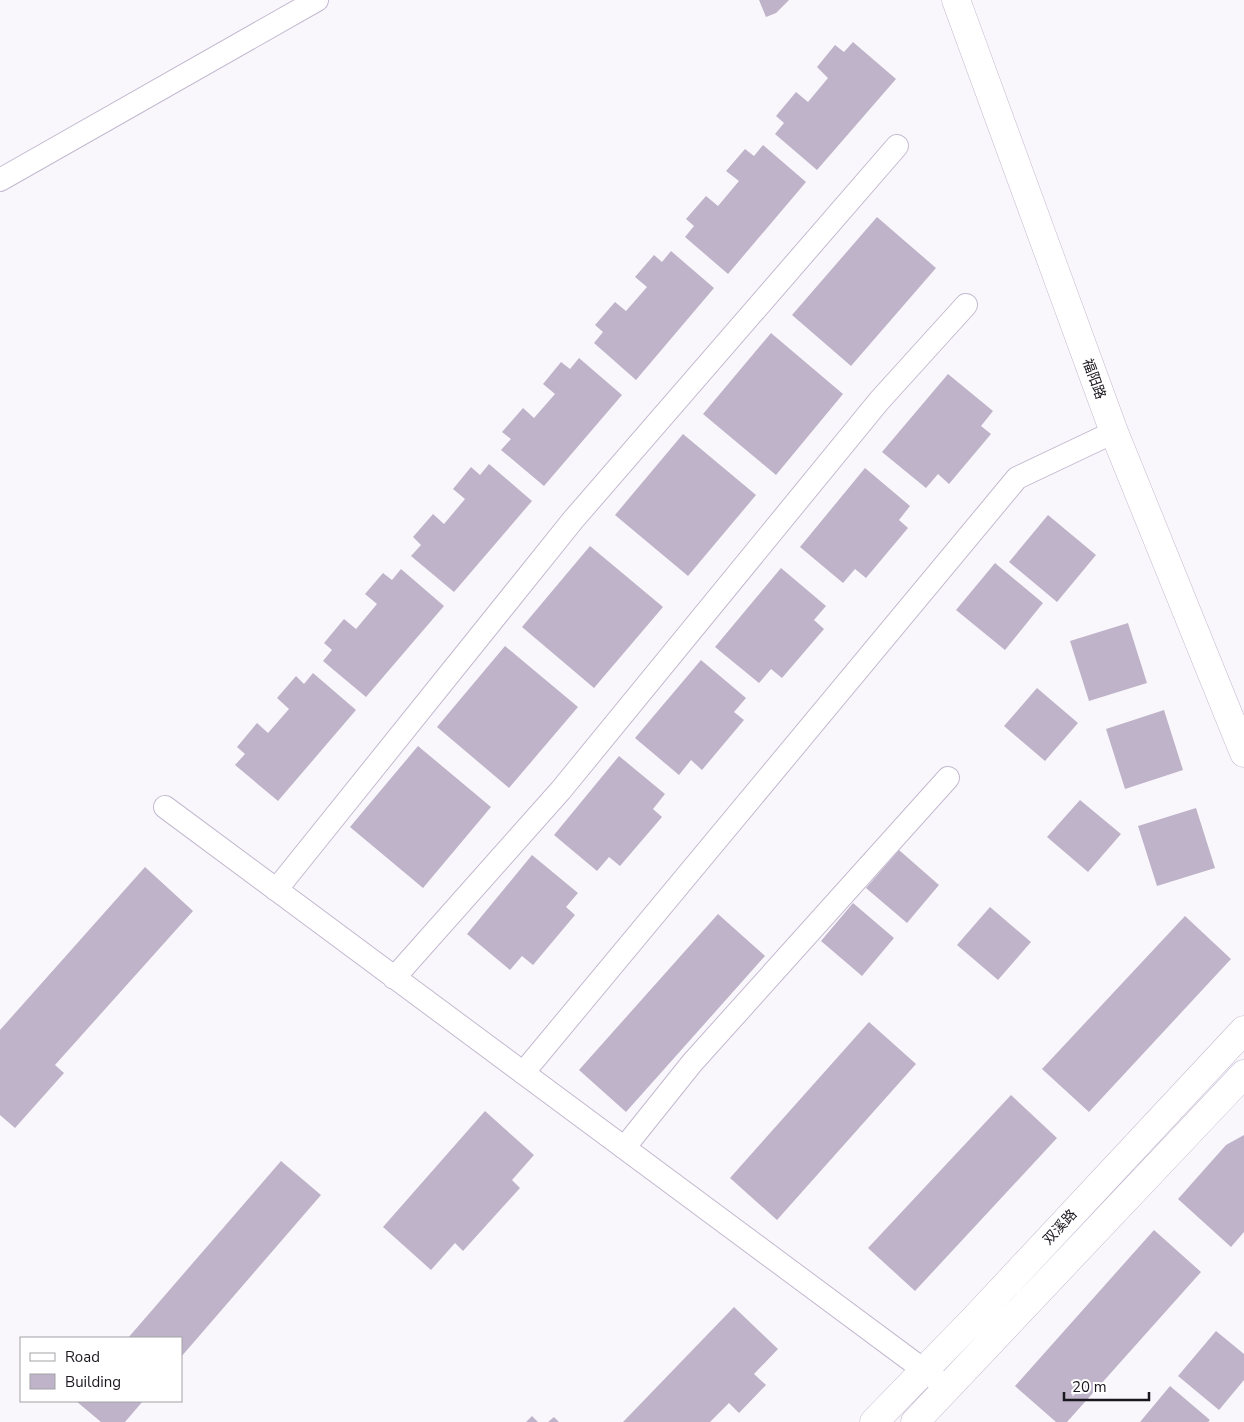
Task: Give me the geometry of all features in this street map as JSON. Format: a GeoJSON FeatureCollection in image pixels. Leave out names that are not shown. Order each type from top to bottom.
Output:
{"type":"FeatureCollection","features":[{"type":"Feature","properties":{"kind":"street"},"geometry":{"type":"LineString","coordinates":[[0,180],[317,0]]}},
{"type":"Feature","properties":{"kind":"street","name":"福阳路"},"geometry":{"type":"LineString","coordinates":[[956,0],[1114,432],[1244,753]]}},
{"type":"Feature","properties":{"kind":"street"},"geometry":{"type":"LineString","coordinates":[[276,890],[573,520],[897,146]]}},
{"type":"Feature","properties":{"kind":"street"},"geometry":{"type":"LineString","coordinates":[[394,978],[561,790],[879,401],[966,305]]}},
{"type":"Feature","properties":{"kind":"street"},"geometry":{"type":"LineString","coordinates":[[523,1073],[1017,478],[1114,432]]}},
{"type":"Feature","properties":{"kind":"street"},"geometry":{"type":"LineString","coordinates":[[624,1148],[692,1063],[948,778]]}},
{"type":"Feature","properties":{"kind":"street"},"geometry":{"type":"LineString","coordinates":[[165,808],[948,1388]]}},
{"type":"Feature","properties":{"kind":"street","name":"双溪路"},"geometry":{"type":"LineString","coordinates":[[874,1422],[1244,1030]]}},
{"type":"Feature","properties":{"kind":"street","name":"双溪路"},"geometry":{"type":"LineString","coordinates":[[915,1422],[1244,1074]]}},
{"type":"Feature","properties":{"kind":"building"},"geometry":{"type":"Polygon","coordinates":[[[759,0],[789,0],[776,13],[766,17],[759,0]]]}},
{"type":"Feature","properties":{"kind":"building"},"geometry":{"type":"Polygon","coordinates":[[[853,42],[896,79],[817,170],[775,134],[784,123],[776,116],[796,92],[808,102],[828,78],[817,67],[835,45],[844,52],[853,42]]]}},
{"type":"Feature","properties":{"kind":"building"},"geometry":{"type":"Polygon","coordinates":[[[763,145],[806,182],[728,274],[685,237],[694,226],[686,219],[706,196],[718,206],[739,181],[726,171],[745,149],[754,156],[763,145]]]}},
{"type":"Feature","properties":{"kind":"building"},"geometry":{"type":"Polygon","coordinates":[[[877,217],[936,268],[851,366],[792,315],[877,217]]]}},
{"type":"Feature","properties":{"kind":"building"},"geometry":{"type":"Polygon","coordinates":[[[671,251],[714,288],[636,380],[594,343],[603,332],[595,325],[615,302],[626,311],[647,287],[635,277],[654,255],[662,262],[671,251]]]}},
{"type":"Feature","properties":{"kind":"building"},"geometry":{"type":"Polygon","coordinates":[[[771,333],[843,394],[776,475],[703,414],[771,333]]]}},
{"type":"Feature","properties":{"kind":"building"},"geometry":{"type":"Polygon","coordinates":[[[579,358],[622,395],[544,486],[501,450],[511,439],[502,432],[523,408],[534,418],[555,394],[543,384],[561,362],[570,369],[579,358]]]}},
{"type":"Feature","properties":{"kind":"building"},"geometry":{"type":"Polygon","coordinates":[[[948,374],[993,411],[981,426],[991,434],[949,484],[938,474],[926,488],[882,452],[948,374]]]}},
{"type":"Feature","properties":{"kind":"building"},"geometry":{"type":"Polygon","coordinates":[[[683,434],[756,495],[688,576],[615,515],[683,434]]]}},
{"type":"Feature","properties":{"kind":"building"},"geometry":{"type":"Polygon","coordinates":[[[489,464],[532,501],[454,592],[411,556],[421,545],[413,537],[433,514],[444,524],[465,499],[453,489],[471,467],[480,475],[489,464]]]}},
{"type":"Feature","properties":{"kind":"building"},"geometry":{"type":"Polygon","coordinates":[[[865,468],[910,506],[899,520],[908,528],[866,578],[855,569],[843,583],[800,547],[865,468]]]}},
{"type":"Feature","properties":{"kind":"building"},"geometry":{"type":"Polygon","coordinates":[[[1048,515],[1096,555],[1057,602],[1009,562],[1048,515]]]}},
{"type":"Feature","properties":{"kind":"building"},"geometry":{"type":"Polygon","coordinates":[[[590,546],[663,607],[594,688],[522,627],[590,546]]]}},
{"type":"Feature","properties":{"kind":"building"},"geometry":{"type":"Polygon","coordinates":[[[995,563],[1043,603],[1005,650],[956,610],[995,563]]]}},
{"type":"Feature","properties":{"kind":"building"},"geometry":{"type":"Polygon","coordinates":[[[781,568],[826,606],[814,620],[824,629],[782,678],[771,669],[759,683],[715,647],[781,568]]]}},
{"type":"Feature","properties":{"kind":"building"},"geometry":{"type":"Polygon","coordinates":[[[401,569],[444,606],[366,697],[323,661],[332,650],[324,643],[344,619],[356,629],[377,604],[365,594],[383,573],[392,580],[401,569]]]}},
{"type":"Feature","properties":{"kind":"building"},"geometry":{"type":"Polygon","coordinates":[[[1128,623],[1147,683],[1089,701],[1070,641],[1128,623]]]}},
{"type":"Feature","properties":{"kind":"building"},"geometry":{"type":"Polygon","coordinates":[[[505,646],[578,707],[509,788],[437,727],[505,646]]]}},
{"type":"Feature","properties":{"kind":"building"},"geometry":{"type":"Polygon","coordinates":[[[701,660],[746,698],[734,712],[744,720],[702,770],[691,760],[679,775],[635,738],[701,660]]]}},
{"type":"Feature","properties":{"kind":"building"},"geometry":{"type":"Polygon","coordinates":[[[313,673],[356,710],[278,801],[235,765],[245,754],[237,747],[257,723],[268,733],[289,709],[277,698],[296,676],[304,684],[313,673]]]}},
{"type":"Feature","properties":{"kind":"building"},"geometry":{"type":"Polygon","coordinates":[[[1037,688],[1078,723],[1045,761],[1004,726],[1037,688]]]}},
{"type":"Feature","properties":{"kind":"building"},"geometry":{"type":"Polygon","coordinates":[[[1164,710],[1183,770],[1125,789],[1106,729],[1164,710]]]}},
{"type":"Feature","properties":{"kind":"building"},"geometry":{"type":"Polygon","coordinates":[[[418,746],[491,807],[423,888],[350,827],[418,746]]]}},
{"type":"Feature","properties":{"kind":"building"},"geometry":{"type":"Polygon","coordinates":[[[619,756],[665,794],[653,809],[662,817],[620,866],[609,857],[597,871],[554,835],[619,756]]]}},
{"type":"Feature","properties":{"kind":"building"},"geometry":{"type":"Polygon","coordinates":[[[1080,800],[1121,834],[1088,872],[1047,837],[1080,800]]]}},
{"type":"Feature","properties":{"kind":"building"},"geometry":{"type":"Polygon","coordinates":[[[1196,808],[1215,868],[1157,886],[1138,826],[1196,808]]]}},
{"type":"Feature","properties":{"kind":"building"},"geometry":{"type":"Polygon","coordinates":[[[899,850],[939,885],[907,923],[866,888],[899,850]]]}},
{"type":"Feature","properties":{"kind":"building"},"geometry":{"type":"Polygon","coordinates":[[[532,855],[578,893],[566,907],[575,915],[533,965],[522,956],[510,970],[467,934],[532,855]]]}},
{"type":"Feature","properties":{"kind":"building"},"geometry":{"type":"Polygon","coordinates":[[[145,867],[193,911],[55,1065],[64,1073],[15,1128],[0,1115],[0,1030],[145,867]]]}},
{"type":"Feature","properties":{"kind":"building"},"geometry":{"type":"Polygon","coordinates":[[[853,903],[894,938],[862,976],[821,941],[853,903]]]}},
{"type":"Feature","properties":{"kind":"building"},"geometry":{"type":"Polygon","coordinates":[[[990,907],[1031,942],[998,980],[957,945],[990,907]]]}},
{"type":"Feature","properties":{"kind":"building"},"geometry":{"type":"Polygon","coordinates":[[[718,914],[765,956],[626,1112],[579,1070],[718,914]]]}},
{"type":"Feature","properties":{"kind":"building"},"geometry":{"type":"Polygon","coordinates":[[[1185,916],[1231,959],[1089,1112],[1042,1069],[1185,916]]]}},
{"type":"Feature","properties":{"kind":"building"},"geometry":{"type":"Polygon","coordinates":[[[869,1022],[916,1064],[777,1220],[730,1178],[869,1022]]]}},
{"type":"Feature","properties":{"kind":"building"},"geometry":{"type":"Polygon","coordinates":[[[1011,1095],[1057,1138],[915,1291],[868,1248],[1011,1095]]]}},
{"type":"Feature","properties":{"kind":"building"},"geometry":{"type":"Polygon","coordinates":[[[485,1111],[534,1155],[512,1180],[520,1188],[463,1251],[455,1243],[431,1270],[383,1227],[485,1111]]]}},
{"type":"Feature","properties":{"kind":"building"},"geometry":{"type":"Polygon","coordinates":[[[1244,1135],[1244,1232],[1231,1247],[1178,1199],[1226,1145],[1244,1135]]]}},
{"type":"Feature","properties":{"kind":"building"},"geometry":{"type":"Polygon","coordinates":[[[281,1161],[321,1195],[182,1356],[182,1337],[129,1337],[281,1161]]]}},
{"type":"Feature","properties":{"kind":"building"},"geometry":{"type":"Polygon","coordinates":[[[1154,1230],[1201,1272],[1067,1422],[1056,1422],[1015,1386],[1154,1230]]]}},
{"type":"Feature","properties":{"kind":"building"},"geometry":{"type":"Polygon","coordinates":[[[734,1307],[778,1349],[754,1374],[766,1385],[739,1413],[729,1403],[710,1422],[623,1422],[734,1307]]]}},
{"type":"Feature","properties":{"kind":"building"},"geometry":{"type":"Polygon","coordinates":[[[1216,1331],[1244,1354],[1244,1380],[1219,1410],[1178,1376],[1216,1331]]]}},
{"type":"Feature","properties":{"kind":"building"},"geometry":{"type":"Polygon","coordinates":[[[1170,1386],[1210,1420],[1208,1422],[1140,1422],[1170,1386]]]}},
{"type":"Feature","properties":{"kind":"building"},"geometry":{"type":"Polygon","coordinates":[[[77,1402],[142,1402],[125,1422],[101,1422],[77,1402]]]}},
{"type":"Feature","properties":{"kind":"building"},"geometry":{"type":"Polygon","coordinates":[[[532,1416],[538,1422],[526,1422],[532,1416]]]}},
{"type":"Feature","properties":{"kind":"building"},"geometry":{"type":"Polygon","coordinates":[[[554,1417],[559,1422],[548,1422],[554,1417]]]}}]}
